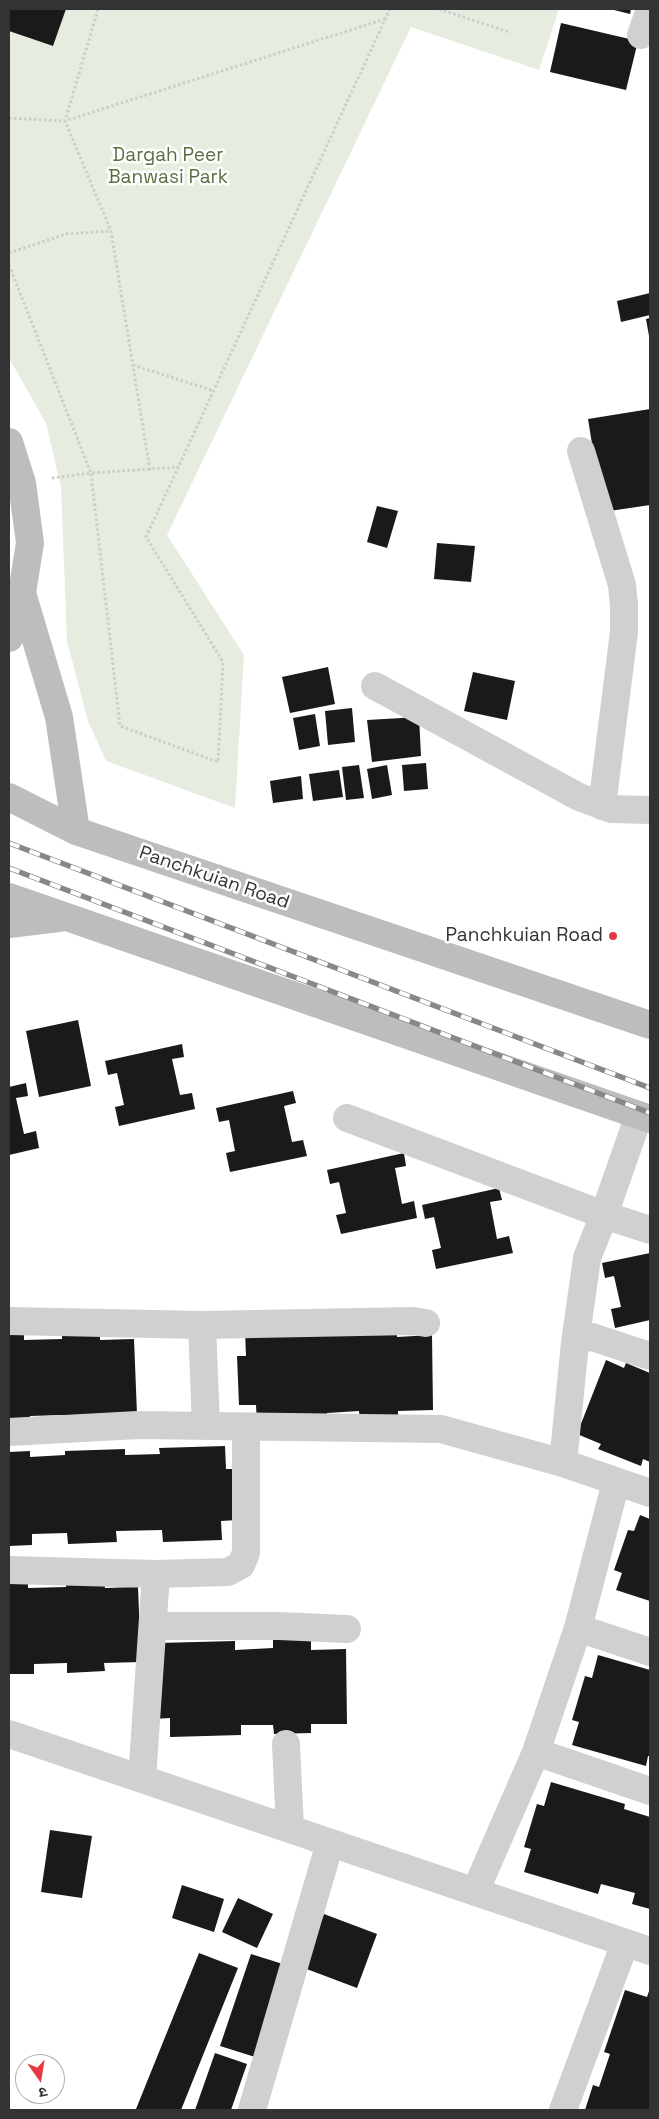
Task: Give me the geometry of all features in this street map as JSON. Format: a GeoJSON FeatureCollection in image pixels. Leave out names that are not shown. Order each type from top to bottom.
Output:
{"type":"FeatureCollection","features":[{"type":"Feature","properties":{"kind":"main road"},"geometry":{"type":"LineString","coordinates":[[9,442],[22,484],[30,543],[22,593],[9,638]]}},
{"type":"Feature","properties":{"kind":"main road"},"geometry":{"type":"LineString","coordinates":[[22,593],[59,716],[76,831]]}},
{"type":"Feature","properties":{"kind":"main road","name":"Panchkuian Road"},"geometry":{"type":"LineString","coordinates":[[9,797],[76,831],[650,1025]]}},
{"type":"Feature","properties":{"kind":"main road"},"geometry":{"type":"LineString","coordinates":[[9,897],[644,1117]]}},
{"type":"Feature","properties":{"kind":"main road"},"geometry":{"type":"LineString","coordinates":[[9,924],[68,917]]}},
{"type":"Feature","properties":{"kind":"street"},"geometry":{"type":"LineString","coordinates":[[641,35],[650,9]]}},
{"type":"Feature","properties":{"kind":"street"},"geometry":{"type":"LineString","coordinates":[[581,452],[622,585],[624,605],[624,632],[602,806]]}},
{"type":"Feature","properties":{"kind":"street"},"geometry":{"type":"LineString","coordinates":[[375,686],[579,796],[612,809],[650,810]]}},
{"type":"Feature","properties":{"kind":"street"},"geometry":{"type":"LineString","coordinates":[[563,1463],[587,1258],[644,1117]]}},
{"type":"Feature","properties":{"kind":"street"},"geometry":{"type":"LineString","coordinates":[[347,1118],[650,1230]]}},
{"type":"Feature","properties":{"kind":"street"},"geometry":{"type":"LineString","coordinates":[[9,1321],[202,1326],[414,1321],[426,1323]]}},
{"type":"Feature","properties":{"kind":"street"},"geometry":{"type":"LineString","coordinates":[[202,1326],[206,1426]]}},
{"type":"Feature","properties":{"kind":"street"},"geometry":{"type":"LineString","coordinates":[[576,1344],[581,1338],[592,1337],[650,1356]]}},
{"type":"Feature","properties":{"kind":"street"},"geometry":{"type":"LineString","coordinates":[[9,1432],[138,1425],[441,1430],[563,1463],[650,1493]]}},
{"type":"Feature","properties":{"kind":"street"},"geometry":{"type":"LineString","coordinates":[[9,1570],[156,1574],[228,1572],[241,1565],[246,1553],[246,1427]]}},
{"type":"Feature","properties":{"kind":"street"},"geometry":{"type":"LineString","coordinates":[[474,1892],[536,1752],[578,1628],[616,1482]]}},
{"type":"Feature","properties":{"kind":"street"},"geometry":{"type":"LineString","coordinates":[[142,1779],[156,1574]]}},
{"type":"Feature","properties":{"kind":"street"},"geometry":{"type":"LineString","coordinates":[[153,1626],[280,1626],[347,1629]]}},
{"type":"Feature","properties":{"kind":"street"},"geometry":{"type":"LineString","coordinates":[[578,1628],[650,1652]]}},
{"type":"Feature","properties":{"kind":"street"},"geometry":{"type":"LineString","coordinates":[[9,1734],[650,1952]]}},
{"type":"Feature","properties":{"kind":"street"},"geometry":{"type":"LineString","coordinates":[[286,1744],[290,1829]]}},
{"type":"Feature","properties":{"kind":"street"},"geometry":{"type":"LineString","coordinates":[[536,1752],[650,1791]]}},
{"type":"Feature","properties":{"kind":"street"},"geometry":{"type":"LineString","coordinates":[[252,2110],[330,1843]]}},
{"type":"Feature","properties":{"kind":"street"},"geometry":{"type":"LineString","coordinates":[[563,2110],[624,1943]]}},
{"type":"Feature","properties":{"kind":"path"},"geometry":{"type":"LineString","coordinates":[[98,9],[65,121],[111,231],[150,470]]}},
{"type":"Feature","properties":{"kind":"path"},"geometry":{"type":"LineString","coordinates":[[9,265],[91,473],[120,726],[218,762],[224,662],[146,537],[390,9]]}},
{"type":"Feature","properties":{"kind":"path"},"geometry":{"type":"LineString","coordinates":[[439,9],[509,32]]}},
{"type":"Feature","properties":{"kind":"path"},"geometry":{"type":"LineString","coordinates":[[9,118],[65,121],[385,19]]}},
{"type":"Feature","properties":{"kind":"path"},"geometry":{"type":"LineString","coordinates":[[9,253],[66,234],[111,231]]}},
{"type":"Feature","properties":{"kind":"path"},"geometry":{"type":"LineString","coordinates":[[133,366],[214,391]]}},
{"type":"Feature","properties":{"kind":"path"},"geometry":{"type":"LineString","coordinates":[[22,484],[91,473],[179,467]]}},
{"type":"Feature","properties":{"kind":"green space","name":"Dargah Peer Banwasi Park"},"geometry":{"type":"Polygon","coordinates":[[[66,9],[559,9],[539,70],[411,27],[167,535],[244,655],[235,808],[106,761],[88,721],[67,641],[61,487],[46,423],[9,358],[9,31],[53,46],[66,9]]]}},
{"type":"Feature","properties":{"kind":"building"},"geometry":{"type":"Polygon","coordinates":[[[9,9],[66,9],[53,46],[9,31],[9,9]]]}},
{"type":"Feature","properties":{"kind":"building"},"geometry":{"type":"Polygon","coordinates":[[[610,9],[631,9],[630,14],[610,9]]]}},
{"type":"Feature","properties":{"kind":"building"},"geometry":{"type":"Polygon","coordinates":[[[561,23],[638,41],[626,90],[550,72],[561,23]]]}},
{"type":"Feature","properties":{"kind":"building"},"geometry":{"type":"Polygon","coordinates":[[[650,293],[650,315],[621,322],[617,301],[650,293]]]}},
{"type":"Feature","properties":{"kind":"building"},"geometry":{"type":"Polygon","coordinates":[[[650,318],[650,336],[649,336],[646,319],[650,318]]]}},
{"type":"Feature","properties":{"kind":"building"},"geometry":{"type":"Polygon","coordinates":[[[650,409],[650,505],[603,512],[588,419],[650,409]]]}},
{"type":"Feature","properties":{"kind":"building"},"geometry":{"type":"Polygon","coordinates":[[[377,506],[398,511],[387,548],[367,542],[377,506]]]}},
{"type":"Feature","properties":{"kind":"building"},"geometry":{"type":"Polygon","coordinates":[[[437,543],[475,546],[471,582],[434,579],[437,543]]]}},
{"type":"Feature","properties":{"kind":"building"},"geometry":{"type":"Polygon","coordinates":[[[328,667],[335,704],[290,713],[282,677],[328,667]]]}},
{"type":"Feature","properties":{"kind":"building"},"geometry":{"type":"Polygon","coordinates":[[[473,672],[515,681],[507,720],[464,711],[473,672]]]}},
{"type":"Feature","properties":{"kind":"building"},"geometry":{"type":"Polygon","coordinates":[[[352,708],[355,742],[328,745],[325,711],[352,708]]]}},
{"type":"Feature","properties":{"kind":"building"},"geometry":{"type":"Polygon","coordinates":[[[315,714],[320,746],[299,750],[293,718],[315,714]]]}},
{"type":"Feature","properties":{"kind":"building"},"geometry":{"type":"Polygon","coordinates":[[[419,717],[421,756],[372,762],[367,720],[419,717]]]}},
{"type":"Feature","properties":{"kind":"building"},"geometry":{"type":"Polygon","coordinates":[[[426,763],[428,789],[404,791],[402,765],[426,763]]]}},
{"type":"Feature","properties":{"kind":"building"},"geometry":{"type":"Polygon","coordinates":[[[359,765],[364,798],[346,800],[342,767],[359,765]]]}},
{"type":"Feature","properties":{"kind":"building"},"geometry":{"type":"Polygon","coordinates":[[[387,765],[392,795],[372,799],[367,769],[387,765]]]}},
{"type":"Feature","properties":{"kind":"building"},"geometry":{"type":"Polygon","coordinates":[[[339,770],[343,797],[313,801],[309,774],[339,770]]]}},
{"type":"Feature","properties":{"kind":"building"},"geometry":{"type":"Polygon","coordinates":[[[301,776],[303,799],[273,803],[270,781],[301,776]]]}},
{"type":"Feature","properties":{"kind":"building"},"geometry":{"type":"Polygon","coordinates":[[[78,1020],[91,1086],[39,1097],[26,1031],[78,1020]]]}},
{"type":"Feature","properties":{"kind":"building"},"geometry":{"type":"Polygon","coordinates":[[[182,1044],[184,1057],[172,1059],[180,1095],[192,1093],[195,1109],[119,1126],[115,1107],[124,1105],[117,1073],[108,1075],[105,1061],[182,1044]]]}},
{"type":"Feature","properties":{"kind":"building"},"geometry":{"type":"Polygon","coordinates":[[[26,1083],[28,1096],[16,1098],[24,1134],[36,1131],[39,1148],[9,1155],[9,1087],[26,1083]]]}},
{"type":"Feature","properties":{"kind":"building"},"geometry":{"type":"Polygon","coordinates":[[[293,1091],[296,1103],[284,1106],[292,1142],[303,1140],[307,1156],[230,1172],[226,1153],[235,1151],[229,1120],[219,1122],[216,1108],[293,1091]]]}},
{"type":"Feature","properties":{"kind":"building"},"geometry":{"type":"Polygon","coordinates":[[[404,1153],[406,1166],[395,1168],[402,1204],[414,1201],[417,1218],[341,1234],[336,1215],[346,1213],[339,1182],[330,1184],[327,1170],[404,1153]]]}},
{"type":"Feature","properties":{"kind":"building"},"geometry":{"type":"Polygon","coordinates":[[[499,1188],[502,1200],[490,1202],[497,1239],[509,1236],[513,1253],[436,1269],[432,1250],[441,1248],[434,1217],[425,1219],[422,1205],[499,1188]]]}},
{"type":"Feature","properties":{"kind":"building"},"geometry":{"type":"Polygon","coordinates":[[[650,1253],[650,1320],[615,1328],[611,1309],[621,1307],[614,1276],[605,1278],[602,1263],[650,1253]]]}},
{"type":"Feature","properties":{"kind":"building"},"geometry":{"type":"Polygon","coordinates":[[[397,1326],[397,1337],[432,1335],[433,1410],[398,1411],[398,1420],[360,1421],[359,1411],[327,1413],[327,1422],[257,1424],[256,1405],[239,1405],[237,1356],[246,1356],[245,1330],[397,1326]]]}},
{"type":"Feature","properties":{"kind":"building"},"geometry":{"type":"Polygon","coordinates":[[[100,1329],[100,1340],[134,1339],[137,1414],[63,1424],[62,1415],[30,1416],[30,1425],[9,1426],[9,1332],[24,1331],[24,1340],[62,1339],[62,1330],[100,1329]]]}},
{"type":"Feature","properties":{"kind":"building"},"geometry":{"type":"Polygon","coordinates":[[[606,1360],[624,1368],[626,1363],[650,1373],[650,1462],[643,1459],[641,1466],[598,1449],[601,1444],[577,1434],[606,1360]]]}},
{"type":"Feature","properties":{"kind":"building"},"geometry":{"type":"Polygon","coordinates":[[[225,1446],[226,1469],[236,1469],[237,1520],[221,1521],[222,1540],[163,1542],[162,1530],[116,1531],[117,1542],[68,1544],[67,1533],[32,1534],[32,1545],[9,1546],[9,1452],[30,1451],[30,1457],[65,1455],[65,1451],[125,1449],[125,1455],[160,1454],[159,1448],[225,1446]]]}},
{"type":"Feature","properties":{"kind":"building"},"geometry":{"type":"Polygon","coordinates":[[[640,1515],[650,1519],[650,1601],[616,1590],[622,1573],[614,1570],[628,1530],[634,1531],[640,1515]]]}},
{"type":"Feature","properties":{"kind":"building"},"geometry":{"type":"Polygon","coordinates":[[[104,1577],[105,1588],[138,1587],[141,1662],[104,1663],[105,1671],[67,1673],[67,1663],[34,1664],[34,1674],[9,1674],[9,1580],[28,1579],[28,1588],[66,1587],[66,1578],[104,1577]]]}},
{"type":"Feature","properties":{"kind":"building"},"geometry":{"type":"Polygon","coordinates":[[[311,1639],[311,1650],[346,1649],[347,1724],[311,1724],[311,1733],[274,1734],[273,1725],[241,1725],[241,1735],[170,1737],[170,1718],[153,1719],[158,1643],[235,1641],[235,1650],[273,1648],[273,1640],[311,1639]]]}},
{"type":"Feature","properties":{"kind":"building"},"geometry":{"type":"Polygon","coordinates":[[[598,1655],[650,1670],[650,1756],[648,1756],[646,1766],[572,1745],[579,1722],[572,1720],[585,1676],[592,1678],[598,1655]]]}},
{"type":"Feature","properties":{"kind":"building"},"geometry":{"type":"Polygon","coordinates":[[[551,1782],[625,1804],[624,1809],[650,1817],[650,1909],[632,1904],[635,1893],[601,1884],[598,1894],[524,1872],[531,1849],[524,1847],[537,1804],[544,1806],[551,1782]]]}},
{"type":"Feature","properties":{"kind":"building"},"geometry":{"type":"Polygon","coordinates":[[[50,1830],[92,1836],[82,1898],[41,1892],[50,1830]]]}},
{"type":"Feature","properties":{"kind":"building"},"geometry":{"type":"Polygon","coordinates":[[[182,1885],[224,1899],[214,1932],[172,1918],[182,1885]]]}},
{"type":"Feature","properties":{"kind":"building"},"geometry":{"type":"Polygon","coordinates":[[[238,1898],[273,1914],[257,1948],[222,1932],[238,1898]]]}},
{"type":"Feature","properties":{"kind":"building"},"geometry":{"type":"Polygon","coordinates":[[[324,1914],[377,1934],[357,1988],[304,1968],[324,1914]]]}},
{"type":"Feature","properties":{"kind":"building"},"geometry":{"type":"Polygon","coordinates":[[[199,1953],[238,1968],[181,2110],[136,2109],[199,1953]]]}},
{"type":"Feature","properties":{"kind":"building"},"geometry":{"type":"Polygon","coordinates":[[[251,1954],[286,1965],[255,2057],[220,2046],[251,1954]]]}},
{"type":"Feature","properties":{"kind":"building"},"geometry":{"type":"Polygon","coordinates":[[[650,1988],[650,2110],[585,2110],[593,2085],[599,2087],[610,2054],[604,2052],[625,1990],[647,1997],[650,1988]]]}},
{"type":"Feature","properties":{"kind":"building"},"geometry":{"type":"Polygon","coordinates":[[[215,2053],[247,2064],[231,2110],[195,2110],[215,2053]]]}},
{"type":"Feature","properties":{"kind":"railway"},"geometry":{"type":"LineString","coordinates":[[9,843],[650,1088]]}},
{"type":"Feature","properties":{"kind":"railway"},"geometry":{"type":"LineString","coordinates":[[9,868],[650,1113]]}},
{"type":"Feature","properties":{"kind":"place","name":"Panchkuian Road"},"geometry":{"type":"Point","coordinates":[613,936]}}]}
